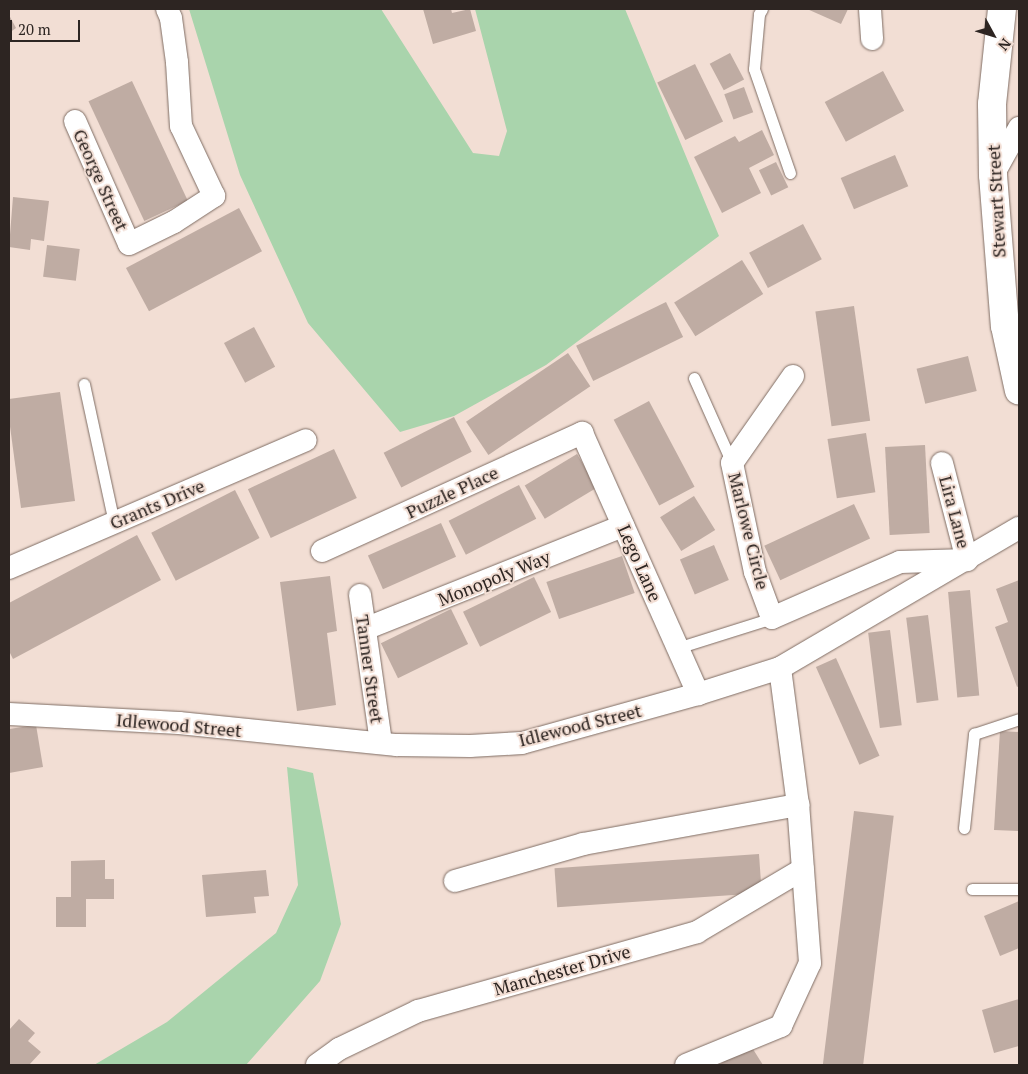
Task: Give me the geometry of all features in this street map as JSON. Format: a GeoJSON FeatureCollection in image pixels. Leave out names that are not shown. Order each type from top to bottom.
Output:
{"type":"FeatureCollection","features":[{"type":"Feature","properties":{"kind":"street","name":"George Street"},"geometry":{"type":"LineString","coordinates":[[75,121],[129,244],[174,222],[214,196],[181,126],[177,62],[171,18],[167,9]]}},
{"type":"Feature","properties":{"kind":"street"},"geometry":{"type":"LineString","coordinates":[[870,9],[872,39]]}},
{"type":"Feature","properties":{"kind":"street","name":"Stewart Street"},"geometry":{"type":"LineString","coordinates":[[1002,9],[992,104],[993,175],[1004,326],[1019,391]]}},
{"type":"Feature","properties":{"kind":"street"},"geometry":{"type":"LineString","coordinates":[[993,175],[1019,128]]}},
{"type":"Feature","properties":{"kind":"street","name":"Marlowe Circle"},"geometry":{"type":"LineString","coordinates":[[772,618],[755,572],[732,463],[792,376]]}},
{"type":"Feature","properties":{"kind":"street","name":"Lego Lane"},"geometry":{"type":"LineString","coordinates":[[582,433],[698,694]]}},
{"type":"Feature","properties":{"kind":"street","name":"Puzzle Place"},"geometry":{"type":"LineString","coordinates":[[322,551],[582,433]]}},
{"type":"Feature","properties":{"kind":"street","name":"Grants Drive"},"geometry":{"type":"LineString","coordinates":[[9,568],[306,440]]}},
{"type":"Feature","properties":{"kind":"street","name":"Lira Lane"},"geometry":{"type":"LineString","coordinates":[[942,463],[967,560]]}},
{"type":"Feature","properties":{"kind":"street","name":"Monopoly Way"},"geometry":{"type":"LineString","coordinates":[[365,629],[623,526]]}},
{"type":"Feature","properties":{"kind":"street","name":"Idlewood Street"},"geometry":{"type":"LineString","coordinates":[[9,714],[179,724],[380,743],[470,746],[522,743],[698,694],[780,668],[1019,528]]}},
{"type":"Feature","properties":{"kind":"street"},"geometry":{"type":"LineString","coordinates":[[772,618],[900,562],[967,560]]}},
{"type":"Feature","properties":{"kind":"street","name":"Tanner Street"},"geometry":{"type":"LineString","coordinates":[[360,594],[380,743]]}},
{"type":"Feature","properties":{"kind":"street"},"geometry":{"type":"LineString","coordinates":[[686,1065],[781,1026],[810,963],[798,805],[780,668]]}},
{"type":"Feature","properties":{"kind":"street"},"geometry":{"type":"LineString","coordinates":[[456,881],[583,844],[798,805]]}},
{"type":"Feature","properties":{"kind":"street","name":"Manchester Drive"},"geometry":{"type":"LineString","coordinates":[[317,1065],[338,1049],[418,1011],[697,932],[803,869]]}},
{"type":"Feature","properties":{"kind":"lane"},"geometry":{"type":"LineString","coordinates":[[762,9],[754,69],[790,173]]}},
{"type":"Feature","properties":{"kind":"lane"},"geometry":{"type":"LineString","coordinates":[[694,378],[732,463]]}},
{"type":"Feature","properties":{"kind":"lane"},"geometry":{"type":"LineString","coordinates":[[84,384],[114,523]]}},
{"type":"Feature","properties":{"kind":"lane"},"geometry":{"type":"LineString","coordinates":[[677,648],[772,618]]}},
{"type":"Feature","properties":{"kind":"lane"},"geometry":{"type":"LineString","coordinates":[[964,828],[974,734],[1019,719]]}},
{"type":"Feature","properties":{"kind":"lane"},"geometry":{"type":"LineString","coordinates":[[972,889],[1019,889]]}},
{"type":"Feature","properties":{"kind":"green space"},"geometry":{"type":"Polygon","coordinates":[[[189,9],[381,9],[473,153],[499,156],[507,131],[475,9],[625,9],[719,236],[546,365],[454,416],[400,432],[308,323],[240,175],[189,9]]]}},
{"type":"Feature","properties":{"kind":"green space"},"geometry":{"type":"Polygon","coordinates":[[[287,767],[313,773],[341,924],[320,981],[246,1065],[94,1065],[167,1022],[276,933],[298,885],[287,767]]]}},
{"type":"Feature","properties":{"kind":"building"},"geometry":{"type":"Polygon","coordinates":[[[423,9],[451,9],[452,13],[470,9],[476,31],[433,44],[423,9]]]}},
{"type":"Feature","properties":{"kind":"building"},"geometry":{"type":"Polygon","coordinates":[[[807,9],[848,9],[841,24],[807,9]]]}},
{"type":"Feature","properties":{"kind":"building"},"geometry":{"type":"Polygon","coordinates":[[[9,15],[16,28],[9,33],[9,15]]]}},
{"type":"Feature","properties":{"kind":"building"},"geometry":{"type":"Polygon","coordinates":[[[730,53],[744,79],[724,90],[710,64],[730,53]]]}},
{"type":"Feature","properties":{"kind":"building"},"geometry":{"type":"Polygon","coordinates":[[[695,64],[723,122],[685,140],[657,82],[695,64]]]}},
{"type":"Feature","properties":{"kind":"building"},"geometry":{"type":"Polygon","coordinates":[[[883,71],[904,111],[846,142],[825,102],[883,71]]]}},
{"type":"Feature","properties":{"kind":"building"},"geometry":{"type":"Polygon","coordinates":[[[132,81],[188,201],[144,221],[88,101],[132,81]]]}},
{"type":"Feature","properties":{"kind":"building"},"geometry":{"type":"Polygon","coordinates":[[[744,87],[753,112],[734,120],[724,94],[744,87]]]}},
{"type":"Feature","properties":{"kind":"building"},"geometry":{"type":"Polygon","coordinates":[[[762,130],[774,155],[749,168],[761,193],[722,213],[694,157],[735,136],[739,142],[762,130]]]}},
{"type":"Feature","properties":{"kind":"building"},"geometry":{"type":"Polygon","coordinates":[[[895,155],[908,186],[854,209],[841,178],[895,155]]]}},
{"type":"Feature","properties":{"kind":"building"},"geometry":{"type":"Polygon","coordinates":[[[776,162],[788,187],[771,195],[759,170],[776,162]]]}},
{"type":"Feature","properties":{"kind":"building"},"geometry":{"type":"Polygon","coordinates":[[[13,197],[49,201],[44,241],[31,239],[30,250],[9,247],[13,197]]]}},
{"type":"Feature","properties":{"kind":"building"},"geometry":{"type":"Polygon","coordinates":[[[239,208],[262,251],[149,311],[126,268],[239,208]]]}},
{"type":"Feature","properties":{"kind":"building"},"geometry":{"type":"Polygon","coordinates":[[[803,224],[822,259],[768,288],[749,253],[803,224]]]}},
{"type":"Feature","properties":{"kind":"building"},"geometry":{"type":"Polygon","coordinates":[[[47,245],[80,249],[76,281],[43,277],[47,245]]]}},
{"type":"Feature","properties":{"kind":"building"},"geometry":{"type":"Polygon","coordinates":[[[742,260],[763,294],[695,336],[674,302],[742,260]]]}},
{"type":"Feature","properties":{"kind":"building"},"geometry":{"type":"Polygon","coordinates":[[[666,302],[683,337],[593,381],[576,346],[666,302]]]}},
{"type":"Feature","properties":{"kind":"building"},"geometry":{"type":"Polygon","coordinates":[[[854,306],[870,421],[832,426],[815,311],[854,306]]]}},
{"type":"Feature","properties":{"kind":"building"},"geometry":{"type":"Polygon","coordinates":[[[254,327],[275,367],[245,383],[224,343],[254,327]]]}},
{"type":"Feature","properties":{"kind":"building"},"geometry":{"type":"Polygon","coordinates":[[[568,353],[590,386],[488,455],[466,422],[568,353]]]}},
{"type":"Feature","properties":{"kind":"building"},"geometry":{"type":"Polygon","coordinates":[[[968,356],[977,391],[925,404],[917,369],[968,356]]]}},
{"type":"Feature","properties":{"kind":"building"},"geometry":{"type":"Polygon","coordinates":[[[60,392],[75,501],[21,508],[9,419],[9,399],[60,392]]]}},
{"type":"Feature","properties":{"kind":"building"},"geometry":{"type":"Polygon","coordinates":[[[649,401],[695,487],[659,505],[614,420],[649,401]]]}},
{"type":"Feature","properties":{"kind":"building"},"geometry":{"type":"Polygon","coordinates":[[[454,417],[472,452],[401,488],[384,453],[454,417]]]}},
{"type":"Feature","properties":{"kind":"building"},"geometry":{"type":"Polygon","coordinates":[[[866,433],[875,492],[837,498],[827,439],[866,433]]]}},
{"type":"Feature","properties":{"kind":"building"},"geometry":{"type":"Polygon","coordinates":[[[925,445],[930,533],[890,535],[885,447],[925,445]]]}},
{"type":"Feature","properties":{"kind":"building"},"geometry":{"type":"Polygon","coordinates":[[[334,449],[357,498],[271,538],[248,489],[334,449]]]}},
{"type":"Feature","properties":{"kind":"building"},"geometry":{"type":"Polygon","coordinates":[[[577,454],[597,487],[545,519],[525,485],[577,454]]]}},
{"type":"Feature","properties":{"kind":"building"},"geometry":{"type":"Polygon","coordinates":[[[519,485],[536,519],[466,555],[449,521],[519,485]]]}},
{"type":"Feature","properties":{"kind":"building"},"geometry":{"type":"Polygon","coordinates":[[[235,490],[260,538],[176,581],[151,533],[235,490]]]}},
{"type":"Feature","properties":{"kind":"building"},"geometry":{"type":"Polygon","coordinates":[[[694,496],[715,530],[681,551],[660,517],[694,496]]]}},
{"type":"Feature","properties":{"kind":"building"},"geometry":{"type":"Polygon","coordinates":[[[854,504],[870,538],[780,580],[764,546],[854,504]]]}},
{"type":"Feature","properties":{"kind":"building"},"geometry":{"type":"Polygon","coordinates":[[[441,523],[456,557],[383,589],[368,556],[441,523]]]}},
{"type":"Feature","properties":{"kind":"building"},"geometry":{"type":"Polygon","coordinates":[[[137,535],[161,580],[13,659],[9,651],[9,603],[137,535]]]}},
{"type":"Feature","properties":{"kind":"building"},"geometry":{"type":"Polygon","coordinates":[[[714,545],[729,580],[695,594],[680,559],[714,545]]]}},
{"type":"Feature","properties":{"kind":"building"},"geometry":{"type":"Polygon","coordinates":[[[622,556],[635,593],[559,619],[546,582],[622,556]]]}},
{"type":"Feature","properties":{"kind":"building"},"geometry":{"type":"Polygon","coordinates":[[[330,576],[337,631],[327,633],[336,705],[297,711],[280,582],[330,576]]]}},
{"type":"Feature","properties":{"kind":"building"},"geometry":{"type":"Polygon","coordinates":[[[534,577],[551,612],[480,647],[463,612],[534,577]]]}},
{"type":"Feature","properties":{"kind":"building"},"geometry":{"type":"Polygon","coordinates":[[[1019,580],[1019,686],[1017,687],[995,627],[1008,622],[996,589],[1019,580]]]}},
{"type":"Feature","properties":{"kind":"building"},"geometry":{"type":"Polygon","coordinates":[[[970,590],[979,696],[957,698],[948,592],[970,590]]]}},
{"type":"Feature","properties":{"kind":"building"},"geometry":{"type":"Polygon","coordinates":[[[451,609],[468,644],[398,678],[381,643],[451,609]]]}},
{"type":"Feature","properties":{"kind":"building"},"geometry":{"type":"Polygon","coordinates":[[[928,615],[938,700],[917,703],[906,618],[928,615]]]}},
{"type":"Feature","properties":{"kind":"building"},"geometry":{"type":"Polygon","coordinates":[[[890,630],[902,725],[880,728],[868,633],[890,630]]]}},
{"type":"Feature","properties":{"kind":"building"},"geometry":{"type":"Polygon","coordinates":[[[836,658],[880,756],[859,765],[816,667],[836,658]]]}},
{"type":"Feature","properties":{"kind":"building"},"geometry":{"type":"Polygon","coordinates":[[[36,725],[43,767],[9,773],[9,729],[36,725]]]}},
{"type":"Feature","properties":{"kind":"building"},"geometry":{"type":"Polygon","coordinates":[[[1000,731],[1019,732],[1019,831],[994,830],[1000,731]]]}},
{"type":"Feature","properties":{"kind":"building"},"geometry":{"type":"Polygon","coordinates":[[[854,811],[894,816],[863,1065],[823,1065],[854,811]]]}},
{"type":"Feature","properties":{"kind":"building"},"geometry":{"type":"Polygon","coordinates":[[[759,854],[762,893],[557,907],[554,868],[759,854]]]}},
{"type":"Feature","properties":{"kind":"building"},"geometry":{"type":"Polygon","coordinates":[[[105,860],[105,879],[114,879],[114,899],[86,899],[86,927],[56,927],[56,897],[71,897],[71,861],[105,860]]]}},
{"type":"Feature","properties":{"kind":"building"},"geometry":{"type":"Polygon","coordinates":[[[266,870],[269,896],[254,897],[256,913],[206,917],[202,875],[266,870]]]}},
{"type":"Feature","properties":{"kind":"building"},"geometry":{"type":"Polygon","coordinates":[[[1019,901],[1019,948],[1000,956],[984,916],[1019,901]]]}},
{"type":"Feature","properties":{"kind":"building"},"geometry":{"type":"Polygon","coordinates":[[[1019,999],[1019,1046],[994,1053],[982,1010],[1019,999]]]}},
{"type":"Feature","properties":{"kind":"building"},"geometry":{"type":"Polygon","coordinates":[[[19,1019],[35,1033],[28,1041],[41,1052],[29,1065],[9,1065],[9,1030],[19,1019]]]}},
{"type":"Feature","properties":{"kind":"building"},"geometry":{"type":"Polygon","coordinates":[[[751,1046],[763,1065],[718,1065],[751,1046]]]}}]}
